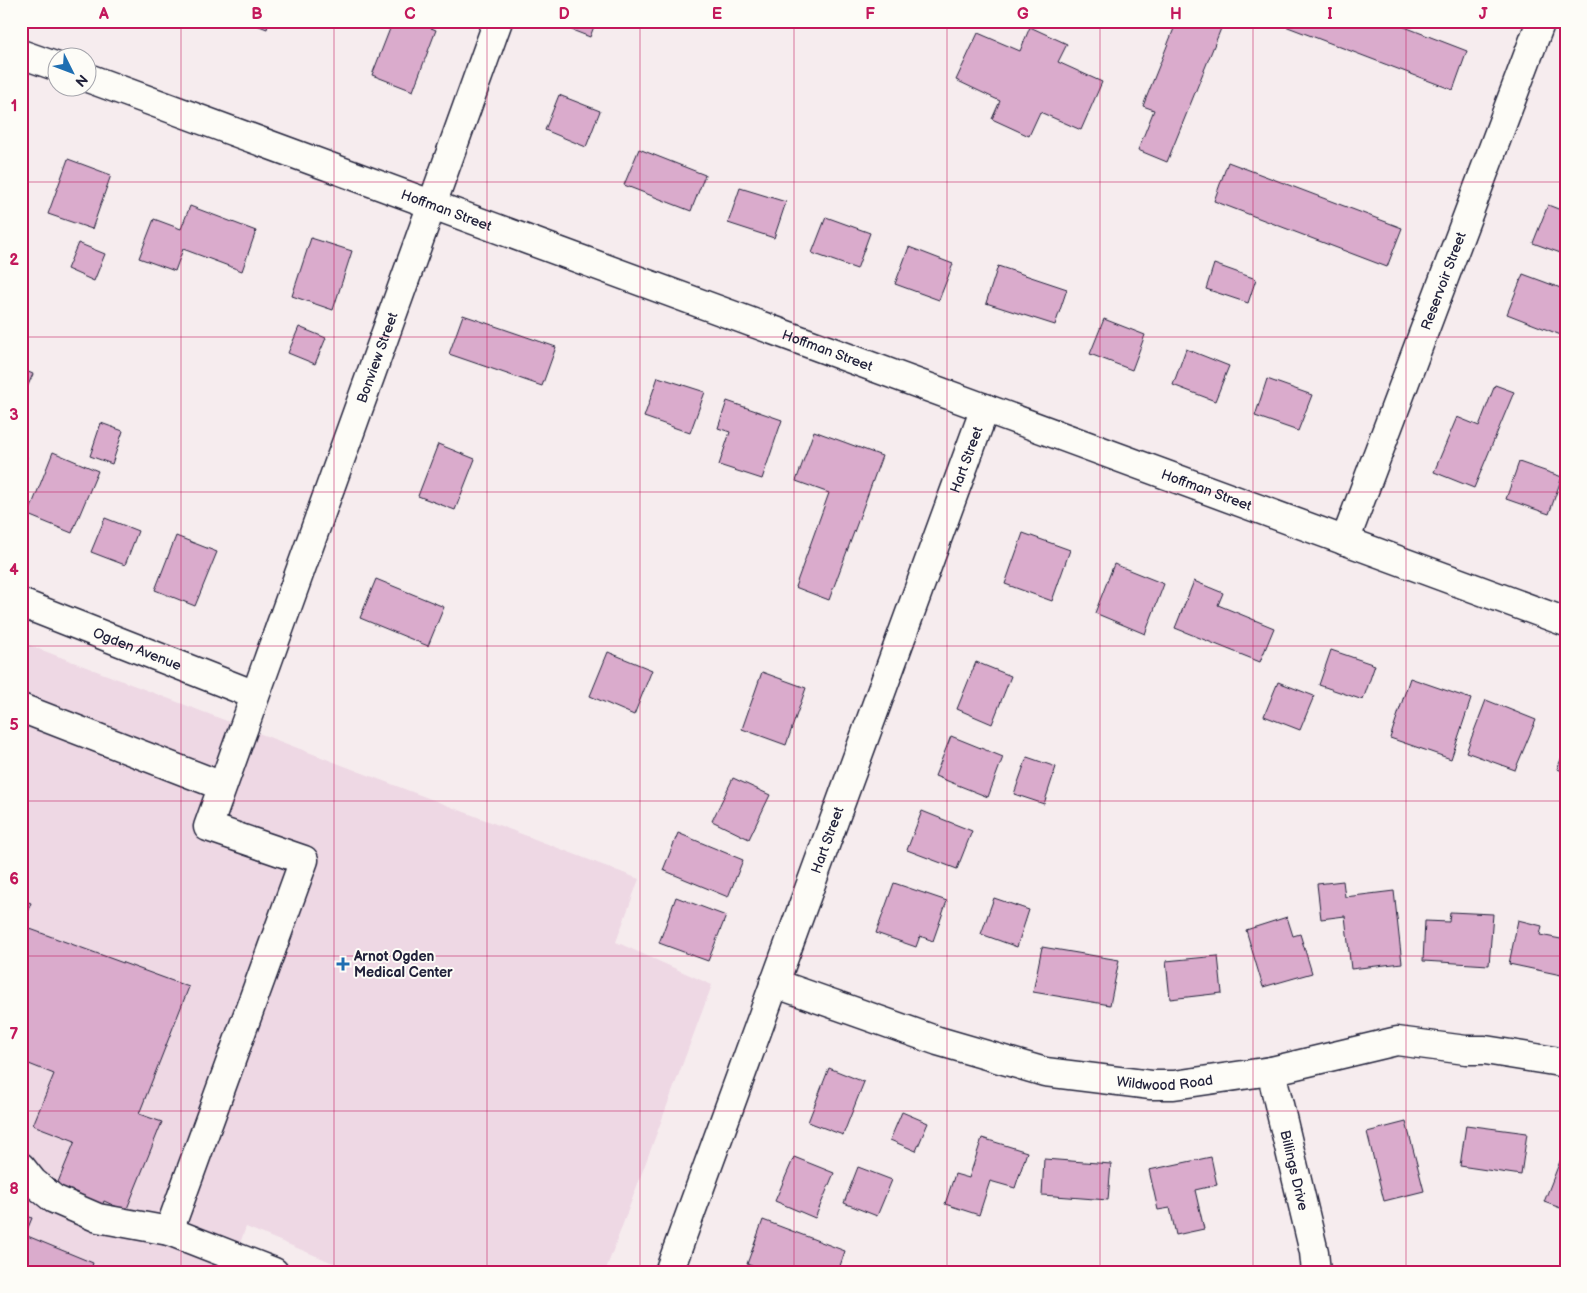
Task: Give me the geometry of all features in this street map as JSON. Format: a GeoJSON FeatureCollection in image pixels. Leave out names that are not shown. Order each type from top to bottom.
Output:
{"type":"FeatureCollection","features":[{"type":"Feature","properties":{"kind":"street","name":"Bonview Street"},"geometry":{"type":"LineString","coordinates":[[170,1231],[304,860],[208,826],[498,21]]}},
{"type":"Feature","properties":{"kind":"street","name":"Reservoir Street"},"geometry":{"type":"LineString","coordinates":[[1345,541],[1541,21]]}},
{"type":"Feature","properties":{"kind":"street"},"geometry":{"type":"LineString","coordinates":[[21,54],[48,63]]}},
{"type":"Feature","properties":{"kind":"street","name":"Hoffman Street"},"geometry":{"type":"LineString","coordinates":[[98,82],[1566,622]]}},
{"type":"Feature","properties":{"kind":"street","name":"Hart Street"},"geometry":{"type":"LineString","coordinates":[[670,1272],[985,408]]}},
{"type":"Feature","properties":{"kind":"street","name":"Ogden Avenue"},"geometry":{"type":"LineString","coordinates":[[21,602],[254,695]]}},
{"type":"Feature","properties":{"kind":"street"},"geometry":{"type":"LineString","coordinates":[[21,708],[222,786]]}},
{"type":"Feature","properties":{"kind":"street","name":"Wildwood Road"},"geometry":{"type":"LineString","coordinates":[[774,983],[938,1041],[1046,1072],[1159,1085],[1174,1085],[1271,1071],[1397,1041],[1466,1050],[1485,1050],[1566,1063]]}},
{"type":"Feature","properties":{"kind":"street","name":"Billings Drive"},"geometry":{"type":"LineString","coordinates":[[1271,1071],[1314,1252],[1316,1272]]}},
{"type":"Feature","properties":{"kind":"street"},"geometry":{"type":"LineString","coordinates":[[21,1166],[33,1182],[54,1199],[98,1218],[170,1231],[274,1272]]}},
{"type":"Feature","properties":{"kind":"shaded area","name":"Arnot Ogden Medical Center"},"geometry":{"type":"Polygon","coordinates":[[[21,642],[639,879],[616,942],[712,985],[605,1272],[355,1272],[246,1227],[229,1272],[21,1272],[21,642]]]}},
{"type":"Feature","properties":{"kind":"building"},"geometry":{"type":"Polygon","coordinates":[[[246,21],[269,21],[267,29],[246,21]]]}},
{"type":"Feature","properties":{"kind":"building"},"geometry":{"type":"Polygon","coordinates":[[[393,21],[419,21],[418,23],[436,30],[413,91],[372,75],[393,21]]]}},
{"type":"Feature","properties":{"kind":"building"},"geometry":{"type":"Polygon","coordinates":[[[561,21],[596,21],[590,37],[559,25],[561,21]]]}},
{"type":"Feature","properties":{"kind":"building"},"geometry":{"type":"Polygon","coordinates":[[[1177,21],[1224,21],[1167,162],[1138,150],[1154,110],[1143,106],[1177,21]]]}},
{"type":"Feature","properties":{"kind":"building"},"geometry":{"type":"Polygon","coordinates":[[[1281,21],[1389,21],[1467,51],[1453,90],[1280,24],[1281,21]]]}},
{"type":"Feature","properties":{"kind":"building"},"geometry":{"type":"Polygon","coordinates":[[[1030,27],[1067,44],[1058,62],[1102,82],[1081,130],[1040,112],[1029,136],[992,119],[1000,101],[956,80],[978,33],[1020,51],[1030,27]]]}},
{"type":"Feature","properties":{"kind":"building"},"geometry":{"type":"Polygon","coordinates":[[[559,95],[600,111],[586,147],[545,130],[559,95]]]}},
{"type":"Feature","properties":{"kind":"building"},"geometry":{"type":"Polygon","coordinates":[[[639,149],[705,175],[691,211],[624,185],[639,149]]]}},
{"type":"Feature","properties":{"kind":"building"},"geometry":{"type":"Polygon","coordinates":[[[68,159],[111,175],[92,229],[48,214],[68,159]]]}},
{"type":"Feature","properties":{"kind":"building"},"geometry":{"type":"Polygon","coordinates":[[[1228,162],[1402,228],[1387,267],[1214,201],[1228,162]]]}},
{"type":"Feature","properties":{"kind":"building"},"geometry":{"type":"Polygon","coordinates":[[[740,188],[786,202],[774,238],[728,223],[740,188]]]}},
{"type":"Feature","properties":{"kind":"building"},"geometry":{"type":"Polygon","coordinates":[[[1548,205],[1566,212],[1566,255],[1533,243],[1548,205]]]}},
{"type":"Feature","properties":{"kind":"building"},"geometry":{"type":"Polygon","coordinates":[[[190,206],[256,231],[242,271],[183,249],[175,271],[139,258],[154,219],[181,229],[190,206]]]}},
{"type":"Feature","properties":{"kind":"building"},"geometry":{"type":"Polygon","coordinates":[[[826,217],[870,233],[857,269],[812,253],[826,217]]]}},
{"type":"Feature","properties":{"kind":"building"},"geometry":{"type":"Polygon","coordinates":[[[311,238],[352,251],[333,310],[292,296],[311,238]]]}},
{"type":"Feature","properties":{"kind":"building"},"geometry":{"type":"Polygon","coordinates":[[[78,243],[105,254],[94,281],[67,269],[78,243]]]}},
{"type":"Feature","properties":{"kind":"building"},"geometry":{"type":"Polygon","coordinates":[[[909,247],[953,264],[939,300],[895,284],[909,247]]]}},
{"type":"Feature","properties":{"kind":"building"},"geometry":{"type":"Polygon","coordinates":[[[1214,264],[1256,279],[1248,303],[1206,289],[1214,264]]]}},
{"type":"Feature","properties":{"kind":"building"},"geometry":{"type":"Polygon","coordinates":[[[998,266],[1067,289],[1055,325],[986,303],[998,266]]]}},
{"type":"Feature","properties":{"kind":"building"},"geometry":{"type":"Polygon","coordinates":[[[1523,274],[1566,290],[1566,337],[1507,314],[1523,274]]]}},
{"type":"Feature","properties":{"kind":"building"},"geometry":{"type":"Polygon","coordinates":[[[463,315],[556,347],[542,386],[449,354],[463,315]]]}},
{"type":"Feature","properties":{"kind":"building"},"geometry":{"type":"Polygon","coordinates":[[[1104,319],[1145,335],[1132,370],[1090,354],[1104,319]]]}},
{"type":"Feature","properties":{"kind":"building"},"geometry":{"type":"Polygon","coordinates":[[[299,327],[326,338],[315,364],[288,353],[299,327]]]}},
{"type":"Feature","properties":{"kind":"building"},"geometry":{"type":"Polygon","coordinates":[[[1186,349],[1229,366],[1215,401],[1173,385],[1186,349]]]}},
{"type":"Feature","properties":{"kind":"building"},"geometry":{"type":"Polygon","coordinates":[[[21,369],[33,374],[21,401],[21,369]]]}},
{"type":"Feature","properties":{"kind":"building"},"geometry":{"type":"Polygon","coordinates":[[[658,377],[705,392],[690,433],[644,417],[658,377]]]}},
{"type":"Feature","properties":{"kind":"building"},"geometry":{"type":"Polygon","coordinates":[[[1267,379],[1312,395],[1298,431],[1255,416],[1267,379]]]}},
{"type":"Feature","properties":{"kind":"building"},"geometry":{"type":"Polygon","coordinates":[[[1495,385],[1514,392],[1474,488],[1434,472],[1457,417],[1479,426],[1495,385]]]}},
{"type":"Feature","properties":{"kind":"building"},"geometry":{"type":"Polygon","coordinates":[[[727,401],[782,420],[762,479],[719,465],[730,432],[718,428],[727,401]]]}},
{"type":"Feature","properties":{"kind":"building"},"geometry":{"type":"Polygon","coordinates":[[[101,423],[123,431],[112,464],[90,456],[101,423]]]}},
{"type":"Feature","properties":{"kind":"building"},"geometry":{"type":"Polygon","coordinates":[[[814,431],[882,456],[829,600],[795,587],[829,493],[796,481],[814,431]]]}},
{"type":"Feature","properties":{"kind":"building"},"geometry":{"type":"Polygon","coordinates":[[[438,444],[475,459],[455,510],[418,496],[438,444]]]}},
{"type":"Feature","properties":{"kind":"building"},"geometry":{"type":"Polygon","coordinates":[[[53,452],[98,471],[72,533],[28,515],[53,452]]]}},
{"type":"Feature","properties":{"kind":"building"},"geometry":{"type":"Polygon","coordinates":[[[21,455],[27,457],[21,471],[21,455]]]}},
{"type":"Feature","properties":{"kind":"building"},"geometry":{"type":"Polygon","coordinates":[[[1519,462],[1562,477],[1549,514],[1506,499],[1519,462]]]}},
{"type":"Feature","properties":{"kind":"building"},"geometry":{"type":"Polygon","coordinates":[[[105,518],[138,531],[125,565],[91,552],[105,518]]]}},
{"type":"Feature","properties":{"kind":"building"},"geometry":{"type":"Polygon","coordinates":[[[1023,533],[1070,550],[1052,601],[1005,584],[1023,533]]]}},
{"type":"Feature","properties":{"kind":"building"},"geometry":{"type":"Polygon","coordinates":[[[176,536],[217,552],[195,606],[155,590],[176,536]]]}},
{"type":"Feature","properties":{"kind":"building"},"geometry":{"type":"Polygon","coordinates":[[[1114,564],[1164,584],[1145,634],[1095,613],[1114,564]]]}},
{"type":"Feature","properties":{"kind":"building"},"geometry":{"type":"Polygon","coordinates":[[[376,579],[444,607],[428,646],[360,618],[376,579]]]}},
{"type":"Feature","properties":{"kind":"building"},"geometry":{"type":"Polygon","coordinates":[[[1194,581],[1223,593],[1218,605],[1274,628],[1260,662],[1175,628],[1194,581]]]}},
{"type":"Feature","properties":{"kind":"building"},"geometry":{"type":"Polygon","coordinates":[[[1331,650],[1375,665],[1363,700],[1319,685],[1331,650]]]}},
{"type":"Feature","properties":{"kind":"building"},"geometry":{"type":"Polygon","coordinates":[[[608,652],[652,670],[634,715],[590,696],[608,652]]]}},
{"type":"Feature","properties":{"kind":"building"},"geometry":{"type":"Polygon","coordinates":[[[976,662],[1011,676],[992,724],[957,709],[976,662]]]}},
{"type":"Feature","properties":{"kind":"building"},"geometry":{"type":"Polygon","coordinates":[[[762,672],[806,688],[786,745],[742,729],[762,672]]]}},
{"type":"Feature","properties":{"kind":"building"},"geometry":{"type":"Polygon","coordinates":[[[1410,678],[1471,699],[1451,759],[1390,738],[1410,678]]]}},
{"type":"Feature","properties":{"kind":"building"},"geometry":{"type":"Polygon","coordinates":[[[1278,682],[1314,696],[1300,730],[1264,716],[1278,682]]]}},
{"type":"Feature","properties":{"kind":"building"},"geometry":{"type":"Polygon","coordinates":[[[1486,700],[1536,720],[1515,770],[1466,752],[1486,700]]]}},
{"type":"Feature","properties":{"kind":"building"},"geometry":{"type":"Polygon","coordinates":[[[951,736],[1003,757],[988,797],[935,776],[951,736]]]}},
{"type":"Feature","properties":{"kind":"building"},"geometry":{"type":"Polygon","coordinates":[[[1566,747],[1566,772],[1557,769],[1566,747]]]}},
{"type":"Feature","properties":{"kind":"building"},"geometry":{"type":"Polygon","coordinates":[[[1027,757],[1056,767],[1044,804],[1014,794],[1027,757]]]}},
{"type":"Feature","properties":{"kind":"building"},"geometry":{"type":"Polygon","coordinates":[[[733,778],[770,795],[749,839],[712,821],[733,778]]]}},
{"type":"Feature","properties":{"kind":"building"},"geometry":{"type":"Polygon","coordinates":[[[922,811],[972,831],[957,869],[907,850],[922,811]]]}},
{"type":"Feature","properties":{"kind":"building"},"geometry":{"type":"Polygon","coordinates":[[[678,833],[743,860],[728,897],[663,870],[678,833]]]}},
{"type":"Feature","properties":{"kind":"building"},"geometry":{"type":"Polygon","coordinates":[[[1343,881],[1345,897],[1394,891],[1402,963],[1351,969],[1345,916],[1321,919],[1317,884],[1343,881]]]}},
{"type":"Feature","properties":{"kind":"building"},"geometry":{"type":"Polygon","coordinates":[[[894,883],[947,901],[933,941],[920,936],[916,947],[876,933],[894,883]]]}},
{"type":"Feature","properties":{"kind":"building"},"geometry":{"type":"Polygon","coordinates":[[[676,897],[726,916],[708,961],[659,943],[676,897]]]}},
{"type":"Feature","properties":{"kind":"building"},"geometry":{"type":"Polygon","coordinates":[[[994,898],[1029,910],[1017,947],[981,934],[994,898]]]}},
{"type":"Feature","properties":{"kind":"building"},"geometry":{"type":"Polygon","coordinates":[[[21,899],[31,903],[22,926],[189,987],[139,1114],[162,1122],[126,1211],[104,1201],[102,1206],[56,1187],[75,1141],[33,1125],[54,1074],[29,1064],[21,1083],[21,899]]]}},
{"type":"Feature","properties":{"kind":"building"},"geometry":{"type":"Polygon","coordinates":[[[1450,912],[1493,914],[1489,965],[1423,961],[1425,921],[1449,922],[1450,912]]]}},
{"type":"Feature","properties":{"kind":"building"},"geometry":{"type":"Polygon","coordinates":[[[1287,917],[1293,936],[1300,934],[1312,973],[1263,987],[1246,930],[1287,917]]]}},
{"type":"Feature","properties":{"kind":"building"},"geometry":{"type":"Polygon","coordinates":[[[1518,920],[1542,926],[1540,935],[1566,940],[1566,976],[1509,964],[1518,920]]]}},
{"type":"Feature","properties":{"kind":"building"},"geometry":{"type":"Polygon","coordinates":[[[1042,947],[1119,960],[1110,1005],[1033,992],[1042,947]]]}},
{"type":"Feature","properties":{"kind":"building"},"geometry":{"type":"Polygon","coordinates":[[[1218,956],[1222,993],[1170,999],[1166,961],[1218,956]]]}},
{"type":"Feature","properties":{"kind":"building"},"geometry":{"type":"Polygon","coordinates":[[[829,1068],[864,1082],[843,1135],[808,1122],[829,1068]]]}},
{"type":"Feature","properties":{"kind":"building"},"geometry":{"type":"Polygon","coordinates":[[[902,1112],[928,1123],[916,1151],[890,1140],[902,1112]]]}},
{"type":"Feature","properties":{"kind":"building"},"geometry":{"type":"Polygon","coordinates":[[[1406,1122],[1424,1191],[1384,1201],[1367,1132],[1406,1122]]]}},
{"type":"Feature","properties":{"kind":"building"},"geometry":{"type":"Polygon","coordinates":[[[1466,1125],[1527,1133],[1521,1175],[1460,1166],[1466,1125]]]}},
{"type":"Feature","properties":{"kind":"building"},"geometry":{"type":"Polygon","coordinates":[[[982,1138],[1027,1152],[1015,1188],[990,1181],[979,1215],[945,1204],[955,1174],[969,1178],[982,1138]]]}},
{"type":"Feature","properties":{"kind":"building"},"geometry":{"type":"Polygon","coordinates":[[[1566,1146],[1566,1210],[1544,1202],[1566,1146]]]}},
{"type":"Feature","properties":{"kind":"building"},"geometry":{"type":"Polygon","coordinates":[[[794,1157],[834,1173],[815,1218],[775,1201],[794,1157]]]}},
{"type":"Feature","properties":{"kind":"building"},"geometry":{"type":"Polygon","coordinates":[[[1211,1157],[1217,1185],[1195,1190],[1204,1229],[1176,1235],[1170,1208],[1158,1210],[1149,1170],[1211,1157]]]}},
{"type":"Feature","properties":{"kind":"building"},"geometry":{"type":"Polygon","coordinates":[[[1044,1159],[1111,1164],[1108,1200],[1042,1195],[1044,1159]]]}},
{"type":"Feature","properties":{"kind":"building"},"geometry":{"type":"Polygon","coordinates":[[[858,1167],[892,1180],[877,1216],[844,1203],[858,1167]]]}},
{"type":"Feature","properties":{"kind":"building"},"geometry":{"type":"Polygon","coordinates":[[[21,1213],[32,1218],[25,1235],[93,1263],[90,1272],[21,1272],[21,1213]]]}},
{"type":"Feature","properties":{"kind":"building"},"geometry":{"type":"Polygon","coordinates":[[[763,1220],[845,1251],[838,1272],[766,1272],[747,1264],[763,1220]]]}},
{"type":"Feature","properties":{"kind":"place","name":"Arnot Ogden Medical Center"},"geometry":{"type":"Point","coordinates":[343,964]}}]}
